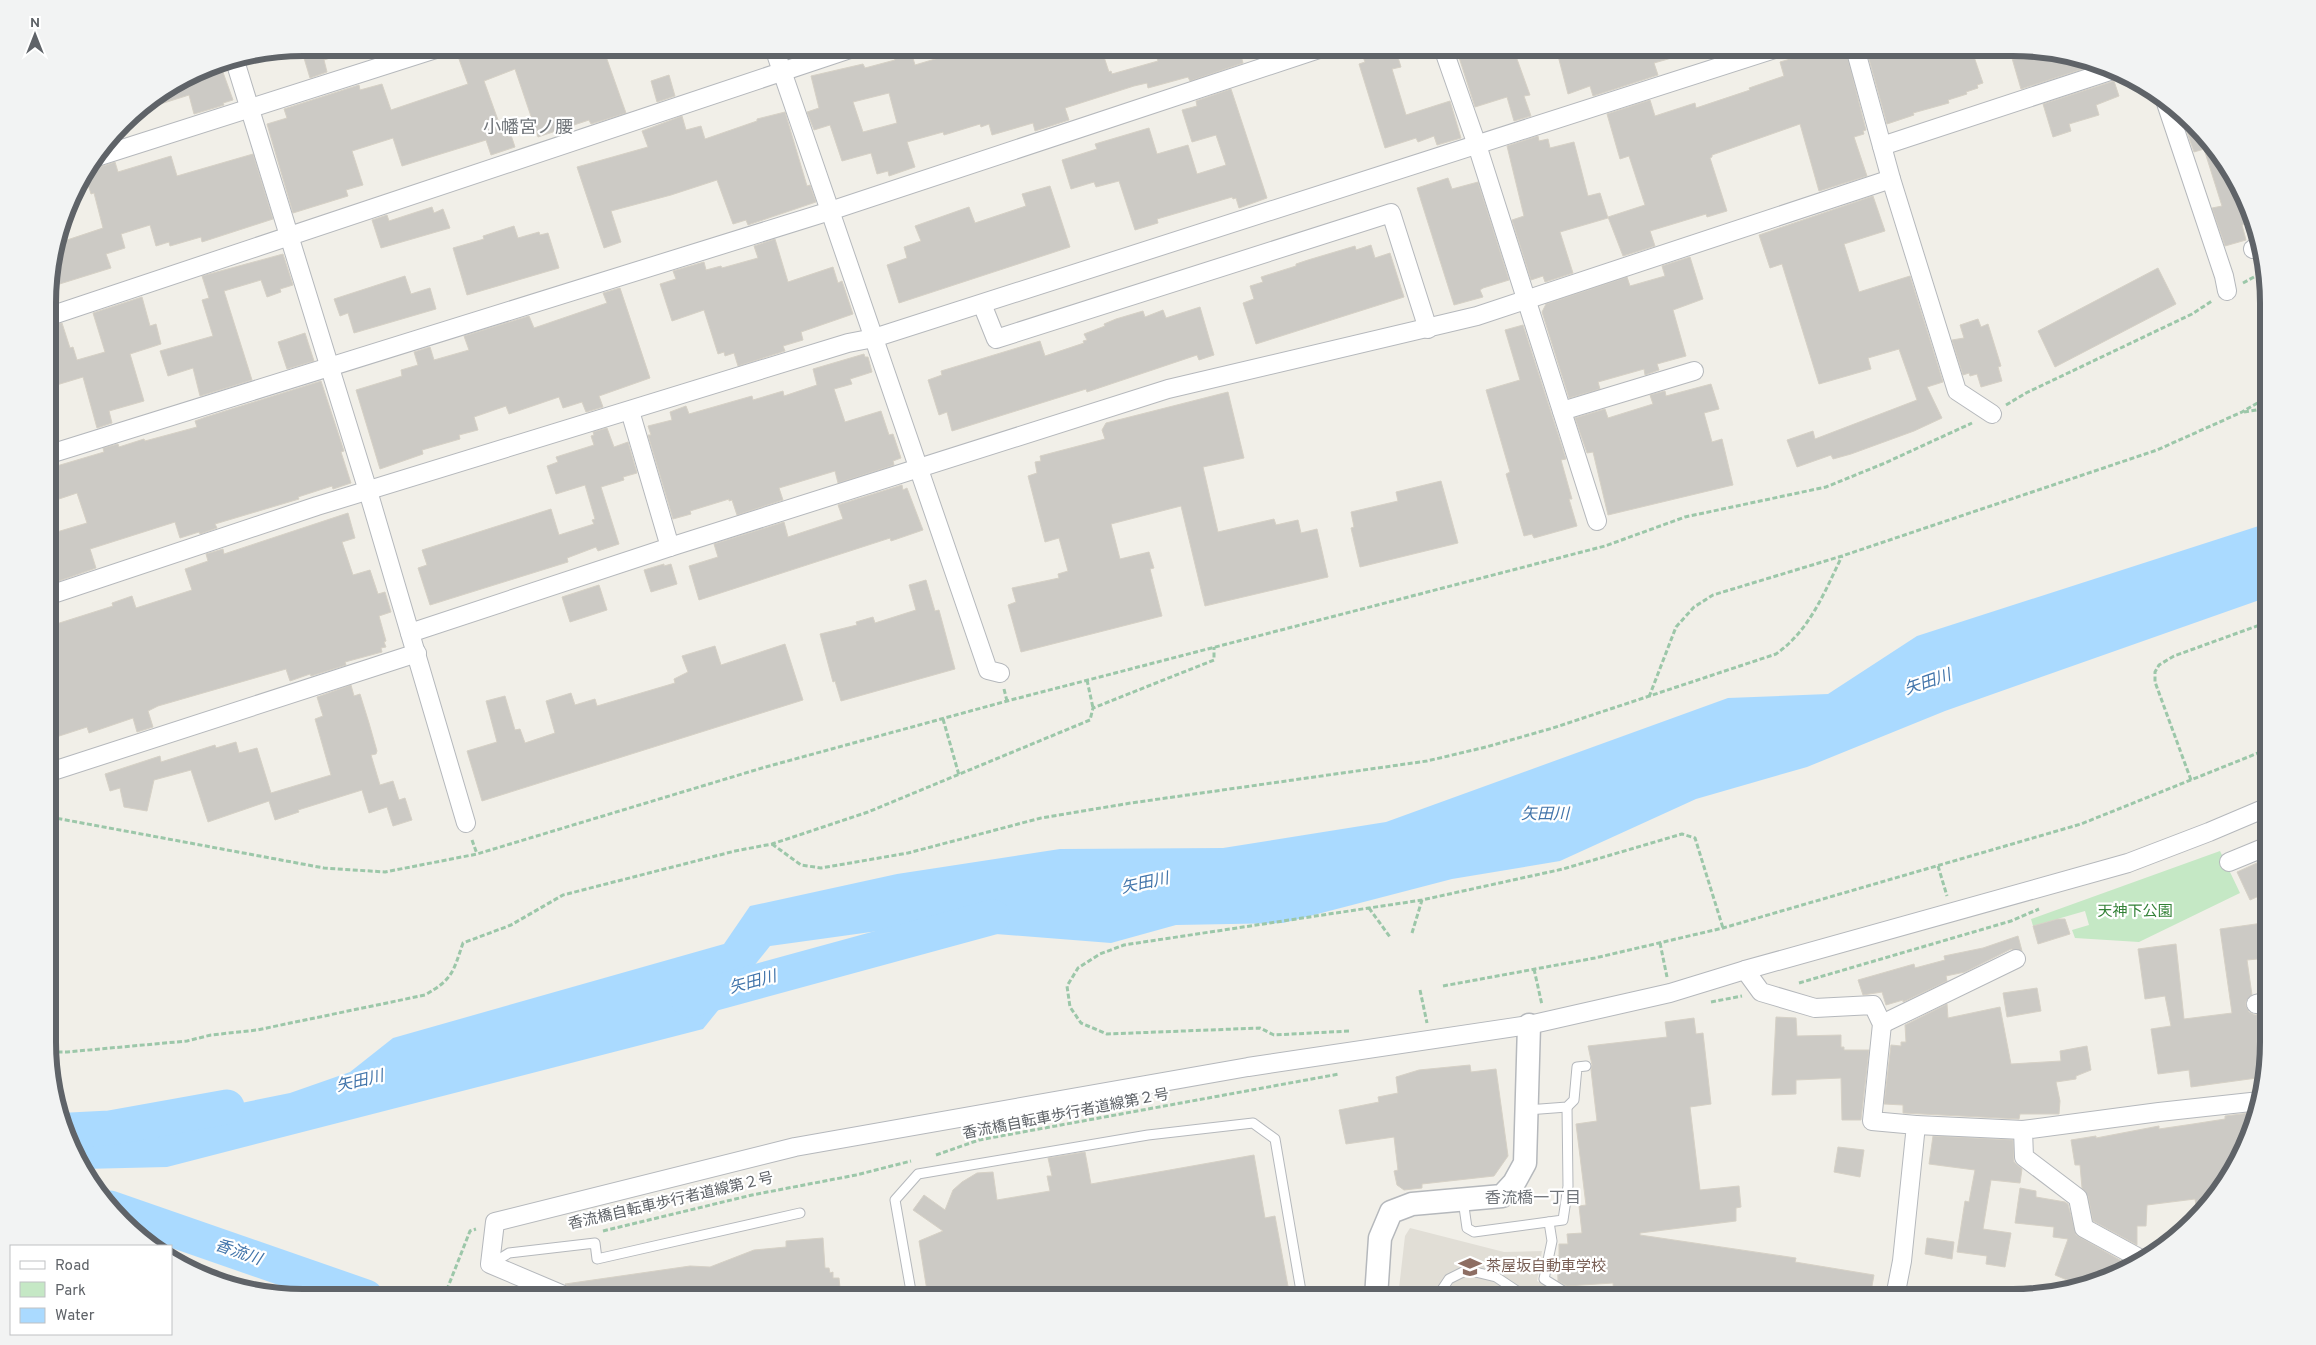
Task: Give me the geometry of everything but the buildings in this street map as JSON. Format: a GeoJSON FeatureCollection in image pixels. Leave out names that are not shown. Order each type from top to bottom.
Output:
{"type":"FeatureCollection","features":[{"type":"Feature","properties":{"kind":"street"},"geometry":{"type":"LineString","coordinates":[[106,154],[414,56]]}},
{"type":"Feature","properties":{"kind":"street"},"geometry":{"type":"LineString","coordinates":[[777,56],[988,670],[1000,673]]}},
{"type":"Feature","properties":{"kind":"street"},"geometry":{"type":"LineString","coordinates":[[56,314],[289,234],[827,56]]}},
{"type":"Feature","properties":{"kind":"street"},"geometry":{"type":"LineString","coordinates":[[56,452],[830,211],[1298,56]]}},
{"type":"Feature","properties":{"kind":"street"},"geometry":{"type":"LineString","coordinates":[[1446,56],[1477,145],[1597,521]]}},
{"type":"Feature","properties":{"kind":"street"},"geometry":{"type":"LineString","coordinates":[[56,594],[317,506],[848,343],[874,338],[1753,56]]}},
{"type":"Feature","properties":{"kind":"street"},"geometry":{"type":"LineString","coordinates":[[1857,56],[1891,179],[1957,391],[1992,414]]}},
{"type":"Feature","properties":{"kind":"street"},"geometry":{"type":"LineString","coordinates":[[236,66],[368,491],[466,823]]}},
{"type":"Feature","properties":{"kind":"street"},"geometry":{"type":"LineString","coordinates":[[1882,146],[2103,73]]}},
{"type":"Feature","properties":{"kind":"street"},"geometry":{"type":"LineString","coordinates":[[2169,111],[2218,264],[2224,276],[2227,291]]}},
{"type":"Feature","properties":{"kind":"street"},"geometry":{"type":"LineString","coordinates":[[410,633],[670,547],[1168,390],[1428,329],[1526,300],[1891,179]]}},
{"type":"Feature","properties":{"kind":"street"},"geometry":{"type":"LineString","coordinates":[[982,304],[996,339],[1391,213],[1428,329]]}},
{"type":"Feature","properties":{"kind":"street"},"geometry":{"type":"LineString","coordinates":[[1562,412],[1694,371]]}},
{"type":"Feature","properties":{"kind":"street"},"geometry":{"type":"LineString","coordinates":[[630,410],[670,547]]}},
{"type":"Feature","properties":{"kind":"street"},"geometry":{"type":"LineString","coordinates":[[56,770],[417,653]]}},
{"type":"Feature","properties":{"kind":"street"},"geometry":{"type":"LineString","coordinates":[[549,1289],[490,1264],[495,1222],[795,1147],[1248,1068],[1537,1023],[1670,992],[2128,863],[2260,810]]}},
{"type":"Feature","properties":{"kind":"street"},"geometry":{"type":"LineString","coordinates":[[2229,862],[2260,849]]}},
{"type":"Feature","properties":{"kind":"street"},"geometry":{"type":"LineString","coordinates":[[1882,1024],[2016,959]]}},
{"type":"Feature","properties":{"kind":"street"},"geometry":{"type":"LineString","coordinates":[[1745,970],[1761,992],[1815,1008],[1873,1005],[1882,1024],[1872,1121],[2023,1130],[2252,1102]]}},
{"type":"Feature","properties":{"kind":"street"},"geometry":{"type":"LineString","coordinates":[[1377,1289],[1380,1238],[1391,1212],[1412,1204],[1502,1196],[1514,1183],[1525,1163],[1527,1110],[1537,1023]]}},
{"type":"Feature","properties":{"kind":"street"},"geometry":{"type":"LineString","coordinates":[[1897,1289],[1902,1261],[1916,1125]]}},
{"type":"Feature","properties":{"kind":"street"},"geometry":{"type":"LineString","coordinates":[[2023,1130],[2024,1157],[2078,1198],[2084,1228],[2136,1256]]}},
{"type":"Feature","properties":{"kind":"lane"},"geometry":{"type":"LineString","coordinates":[[1527,1110],[1566,1107],[1574,1100],[1577,1067],[1586,1066]]}},
{"type":"Feature","properties":{"kind":"lane"},"geometry":{"type":"LineString","coordinates":[[1463,1199],[1467,1228],[1474,1232],[1563,1220],[1568,1186],[1566,1107]]}},
{"type":"Feature","properties":{"kind":"lane"},"geometry":{"type":"LineString","coordinates":[[911,1289],[895,1200],[918,1174],[1148,1135],[1253,1123],[1275,1139],[1301,1289]]}},
{"type":"Feature","properties":{"kind":"lane"},"geometry":{"type":"LineString","coordinates":[[490,1264],[509,1253],[595,1243],[597,1259],[800,1213]]}},
{"type":"Feature","properties":{"kind":"lane"},"geometry":{"type":"LineString","coordinates":[[1549,1222],[1552,1241],[1544,1279],[1560,1289]]}},
{"type":"Feature","properties":{"kind":"lane"},"geometry":{"type":"LineString","coordinates":[[1443,1289],[1449,1279],[1467,1270],[1496,1278],[1513,1289]]}},
{"type":"Feature","properties":{"kind":"path"},"geometry":{"type":"LineString","coordinates":[[56,818],[324,868],[385,872],[477,854],[762,768],[942,719],[1605,546],[1686,517],[1826,487],[1885,463],[1992,414],[2026,393],[2192,314],[2227,291]]}},
{"type":"Feature","properties":{"kind":"path"},"geometry":{"type":"LineString","coordinates":[[1649,697],[1676,627],[1694,607],[1713,594],[1842,556],[2157,450],[2242,412],[2260,402]]}},
{"type":"Feature","properties":{"kind":"path"},"geometry":{"type":"LineString","coordinates":[[2242,412],[2260,409]]}},
{"type":"Feature","properties":{"kind":"path"},"geometry":{"type":"LineString","coordinates":[[772,844],[801,865],[821,868],[908,853],[1041,818],[1131,803],[1427,761],[1505,742],[1649,697],[1776,654],[1791,643],[1811,619],[1842,556]]}},
{"type":"Feature","properties":{"kind":"path"},"geometry":{"type":"LineString","coordinates":[[2191,780],[2155,682],[2155,672],[2159,665],[2174,656],[2260,625]]}},
{"type":"Feature","properties":{"kind":"path"},"geometry":{"type":"LineString","coordinates":[[1092,708],[1214,660],[1214,647]]}},
{"type":"Feature","properties":{"kind":"path"},"geometry":{"type":"LineString","coordinates":[[57,1052],[187,1041],[211,1035],[257,1030],[425,994],[442,985],[452,974],[462,943],[511,925],[563,895],[735,851],[772,844],[868,812],[1090,720],[1092,708],[1087,680]]}},
{"type":"Feature","properties":{"kind":"path"},"geometry":{"type":"LineString","coordinates":[[942,719],[959,775]]}},
{"type":"Feature","properties":{"kind":"path"},"geometry":{"type":"LineString","coordinates":[[1443,986],[1660,943],[1723,928],[2081,824],[2260,752]]}},
{"type":"Feature","properties":{"kind":"path"},"geometry":{"type":"LineString","coordinates":[[1351,1031],[1274,1035],[1260,1028],[1107,1034],[1081,1023],[1070,1007],[1067,986],[1078,968],[1100,954],[1124,944],[1422,900],[1563,869],[1682,834],[1695,838],[1723,928]]}},
{"type":"Feature","properties":{"kind":"path"},"geometry":{"type":"LineString","coordinates":[[1938,866],[1952,912]]}},
{"type":"Feature","properties":{"kind":"path"},"geometry":{"type":"LineString","coordinates":[[1412,933],[1422,900]]}},
{"type":"Feature","properties":{"kind":"path"},"geometry":{"type":"LineString","coordinates":[[1369,908],[1390,937]]}},
{"type":"Feature","properties":{"kind":"path"},"geometry":{"type":"LineString","coordinates":[[1660,943],[1670,992]]}},
{"type":"Feature","properties":{"kind":"path"},"geometry":{"type":"LineString","coordinates":[[1534,969],[1537,1023]]}},
{"type":"Feature","properties":{"kind":"path"},"geometry":{"type":"LineString","coordinates":[[1420,990],[1427,1025]]}},
{"type":"Feature","properties":{"kind":"path"},"geometry":{"type":"LineString","coordinates":[[1418,1027],[1436,1024]]}},
{"type":"Feature","properties":{"kind":"path","name":"香流橋自転車歩行者道線第２号"},"geometry":{"type":"LineString","coordinates":[[935,1155],[979,1140],[1342,1074]]}},
{"type":"Feature","properties":{"kind":"path","name":"香流橋自転車歩行者道線第２号"},"geometry":{"type":"LineString","coordinates":[[599,1232],[752,1195],[856,1175],[917,1159]]}},
{"type":"Feature","properties":{"kind":"path"},"geometry":{"type":"LineString","coordinates":[[447,1289],[470,1232],[495,1222]]}},
{"type":"Feature","properties":{"kind":"shaded area","name":"茶屋坂自動車学校"},"geometry":{"type":"Polygon","coordinates":[[[1410,1228],[1504,1252],[1542,1251],[1537,1281],[1552,1289],[1399,1289],[1405,1236],[1410,1228]]]}},
{"type":"Feature","properties":{"kind":"green space","name":"天神下公園"},"geometry":{"type":"Polygon","coordinates":[[[2220,851],[2240,893],[2139,942],[2075,938],[2072,930],[2089,925],[2085,911],[2033,926],[2031,919],[2220,851]]]}},
{"type":"Feature","properties":{"kind":"water","name":"矢田川"},"geometry":{"type":"Polygon","coordinates":[[[2260,526],[2260,600],[1945,711],[1807,767],[1696,799],[1560,861],[1452,879],[1283,923],[1176,925],[1111,943],[907,927],[770,946],[703,1029],[167,1167],[91,1169],[71,1127],[127,1126],[290,1093],[350,1072],[393,1038],[724,944],[750,906],[897,874],[1060,849],[1223,848],[1386,822],[1728,698],[1828,694],[1917,636],[2260,526]]]}},
{"type":"Feature","properties":{"kind":"waterway","name":"矢田川"},"geometry":{"type":"LineString","coordinates":[[689,1000],[993,917]]}},
{"type":"Feature","properties":{"kind":"waterway","name":"矢田川"},"geometry":{"type":"LineString","coordinates":[[72,1130],[110,1128],[227,1107]]}},
{"type":"Feature","properties":{"kind":"waterway","name":"香流川"},"geometry":{"type":"LineString","coordinates":[[124,1213],[343,1289]]}},
{"type":"Feature","properties":{"kind":"place","name":"茶屋坂自動車学校"},"geometry":{"type":"Point","coordinates":[1470,1267]}},
{"type":"Feature","properties":{"kind":"district","name":"小幡宮ノ腰"},"geometry":{"type":"Point","coordinates":[528,128]}},
{"type":"Feature","properties":{"kind":"district","name":"香流橋一丁目"},"geometry":{"type":"Point","coordinates":[1533,1199]}}]}
